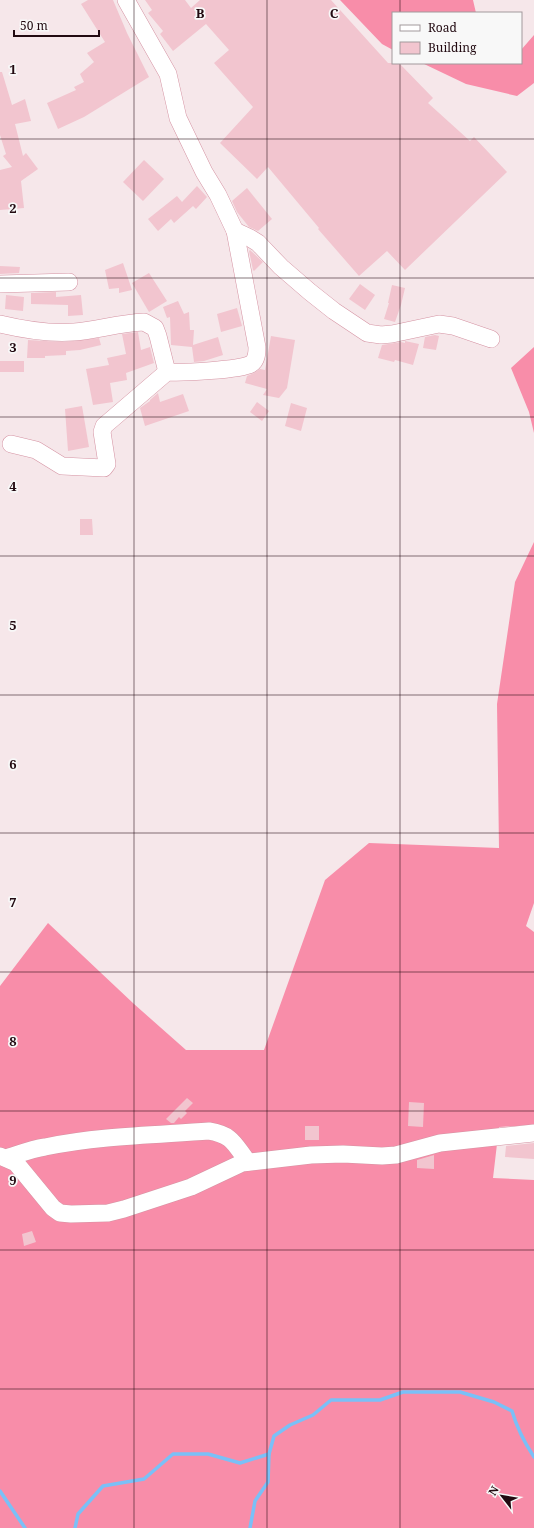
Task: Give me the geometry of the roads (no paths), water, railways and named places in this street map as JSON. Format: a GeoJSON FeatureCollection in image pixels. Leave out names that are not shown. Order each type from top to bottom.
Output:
{"type":"FeatureCollection","features":[{"type":"Feature","properties":{"kind":"street"},"geometry":{"type":"LineString","coordinates":[[11,444],[21,445],[36,450],[62,466],[104,468],[107,464],[102,432],[104,426],[167,372],[179,373],[241,368],[251,364],[255,360],[257,347],[235,230],[218,195],[204,172],[178,118],[168,74],[126,0]]}},
{"type":"Feature","properties":{"kind":"street"},"geometry":{"type":"LineString","coordinates":[[235,230],[258,243],[281,267],[310,292],[334,311],[367,333],[381,335],[392,334],[439,324],[453,326],[491,339]]}},
{"type":"Feature","properties":{"kind":"street"},"geometry":{"type":"LineString","coordinates":[[0,284],[69,282]]}},
{"type":"Feature","properties":{"kind":"street"},"geometry":{"type":"LineString","coordinates":[[0,324],[32,331],[51,333],[74,332],[144,322],[155,328],[167,372]]}},
{"type":"Feature","properties":{"kind":"street"},"geometry":{"type":"LineString","coordinates":[[3,1157],[58,1144],[112,1138],[209,1131],[224,1134],[230,1138],[248,1162]]}},
{"type":"Feature","properties":{"kind":"street"},"geometry":{"type":"LineString","coordinates":[[3,1157],[16,1163],[53,1208],[60,1213],[108,1213],[191,1187],[235,1166],[248,1162],[311,1155],[343,1154],[382,1156],[440,1143],[534,1133]]}},
{"type":"Feature","properties":{"kind":"waterway"},"geometry":{"type":"LineString","coordinates":[[250,1528],[255,1501],[268,1482],[269,1454],[274,1436],[290,1425],[313,1415],[331,1400],[380,1400],[403,1392],[460,1392],[494,1402],[512,1411],[521,1435],[534,1457]]}},
{"type":"Feature","properties":{"kind":"waterway"},"geometry":{"type":"LineString","coordinates":[[75,1528],[78,1514],[103,1486],[144,1479],[173,1454],[208,1454],[240,1463],[269,1454]]}},
{"type":"Feature","properties":{"kind":"waterway"},"geometry":{"type":"LineString","coordinates":[[0,1491],[25,1528]]}}]}
